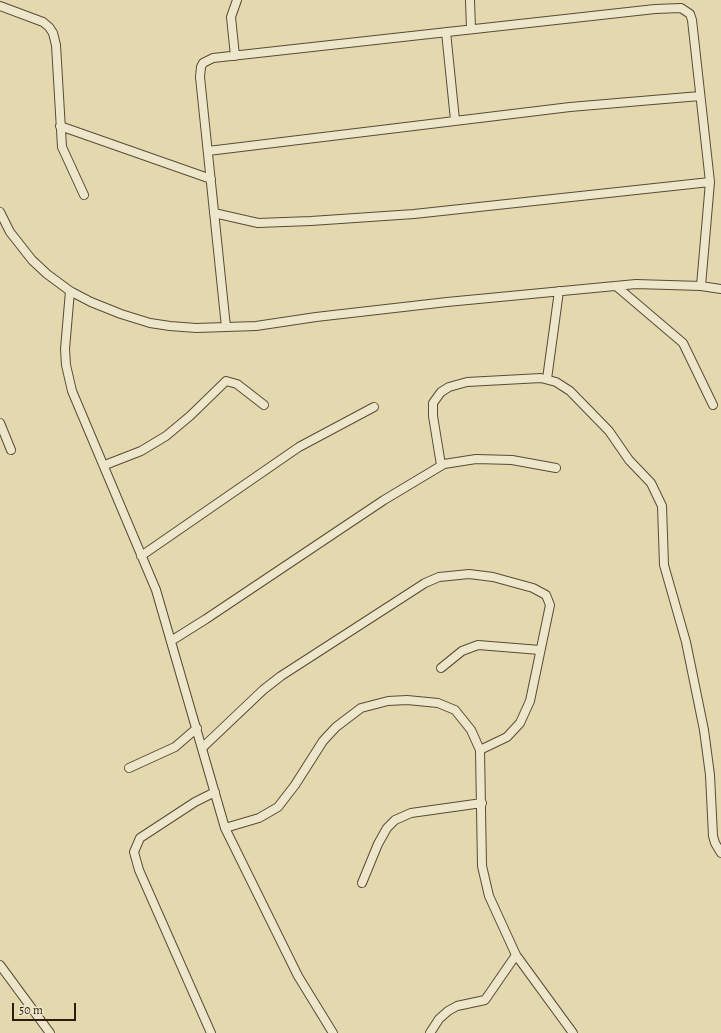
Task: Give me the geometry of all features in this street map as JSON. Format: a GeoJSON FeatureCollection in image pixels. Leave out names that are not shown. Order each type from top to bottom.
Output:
{"type":"FeatureCollection","features":[{"type":"Feature","properties":{"kind":"street"},"geometry":{"type":"LineString","coordinates":[[235,56],[231,17],[237,0]]}},
{"type":"Feature","properties":{"kind":"street"},"geometry":{"type":"LineString","coordinates":[[470,0],[471,29]]}},
{"type":"Feature","properties":{"kind":"street"},"geometry":{"type":"LineString","coordinates":[[0,6],[43,22],[53,33],[56,45],[62,147],[84,195]]}},
{"type":"Feature","properties":{"kind":"street"},"geometry":{"type":"LineString","coordinates":[[226,327],[200,77],[201,67],[207,60],[213,58],[655,9],[681,8],[690,14],[692,20],[710,182],[701,286]]}},
{"type":"Feature","properties":{"kind":"street"},"geometry":{"type":"LineString","coordinates":[[446,32],[455,120]]}},
{"type":"Feature","properties":{"kind":"street"},"geometry":{"type":"LineString","coordinates":[[208,151],[570,107],[700,96]]}},
{"type":"Feature","properties":{"kind":"street"},"geometry":{"type":"LineString","coordinates":[[60,126],[211,179]]}},
{"type":"Feature","properties":{"kind":"street"},"geometry":{"type":"LineString","coordinates":[[214,213],[258,223],[311,222],[414,214],[710,182]]}},
{"type":"Feature","properties":{"kind":"street"},"geometry":{"type":"LineString","coordinates":[[0,212],[10,232],[32,260],[46,274],[70,291],[120,314],[150,323],[196,328],[256,326],[316,317],[559,290],[636,284],[701,286],[721,289]]}},
{"type":"Feature","properties":{"kind":"street"},"geometry":{"type":"LineString","coordinates":[[616,286],[683,343],[713,405]]}},
{"type":"Feature","properties":{"kind":"street"},"geometry":{"type":"LineString","coordinates":[[547,379],[559,290]]}},
{"type":"Feature","properties":{"kind":"street"},"geometry":{"type":"LineString","coordinates":[[70,291],[65,349],[68,377],[76,401],[105,466],[156,590],[203,747],[225,828],[298,976],[333,1033]]}},
{"type":"Feature","properties":{"kind":"street"},"geometry":{"type":"LineString","coordinates":[[441,465],[433,416],[433,403],[441,392],[449,387],[467,382],[511,378],[547,379],[563,386],[597,418],[609,431],[633,465],[651,482],[661,500],[664,565],[686,642],[704,730],[710,775],[713,836],[721,853]]}},
{"type":"Feature","properties":{"kind":"street"},"geometry":{"type":"LineString","coordinates":[[105,466],[141,451],[166,436],[190,416],[226,381],[237,384],[264,405]]}},
{"type":"Feature","properties":{"kind":"street"},"geometry":{"type":"LineString","coordinates":[[141,556],[294,450],[374,407]]}},
{"type":"Feature","properties":{"kind":"street"},"geometry":{"type":"LineString","coordinates":[[0,423],[12,450]]}},
{"type":"Feature","properties":{"kind":"street"},"geometry":{"type":"LineString","coordinates":[[171,641],[384,500],[441,465],[462,460],[512,460],[556,468]]}},
{"type":"Feature","properties":{"kind":"street"},"geometry":{"type":"LineString","coordinates":[[203,747],[263,690],[281,676],[425,583],[439,577],[454,574],[469,574],[493,577],[533,588],[546,595],[549,600],[550,611],[540,650],[530,701],[518,727],[498,743],[480,750]]}},
{"type":"Feature","properties":{"kind":"street"},"geometry":{"type":"LineString","coordinates":[[441,668],[462,651],[478,645],[540,650]]}},
{"type":"Feature","properties":{"kind":"street"},"geometry":{"type":"LineString","coordinates":[[225,828],[259,818],[278,807],[323,741],[349,715],[361,708],[373,703],[388,700],[407,700],[446,706],[455,710],[471,730],[480,750],[482,866],[489,896],[516,955],[573,1033]]}},
{"type":"Feature","properties":{"kind":"street"},"geometry":{"type":"LineString","coordinates":[[129,768],[175,747],[197,728]]}},
{"type":"Feature","properties":{"kind":"street"},"geometry":{"type":"LineString","coordinates":[[211,1033],[139,870],[134,852],[140,838],[195,802],[215,792]]}},
{"type":"Feature","properties":{"kind":"street"},"geometry":{"type":"LineString","coordinates":[[362,883],[378,844],[387,828],[395,820],[411,813],[482,803]]}},
{"type":"Feature","properties":{"kind":"street"},"geometry":{"type":"LineString","coordinates":[[430,1033],[448,1011],[458,1006],[485,1000],[516,955]]}},
{"type":"Feature","properties":{"kind":"street"},"geometry":{"type":"LineString","coordinates":[[0,965],[50,1033]]}}]}
